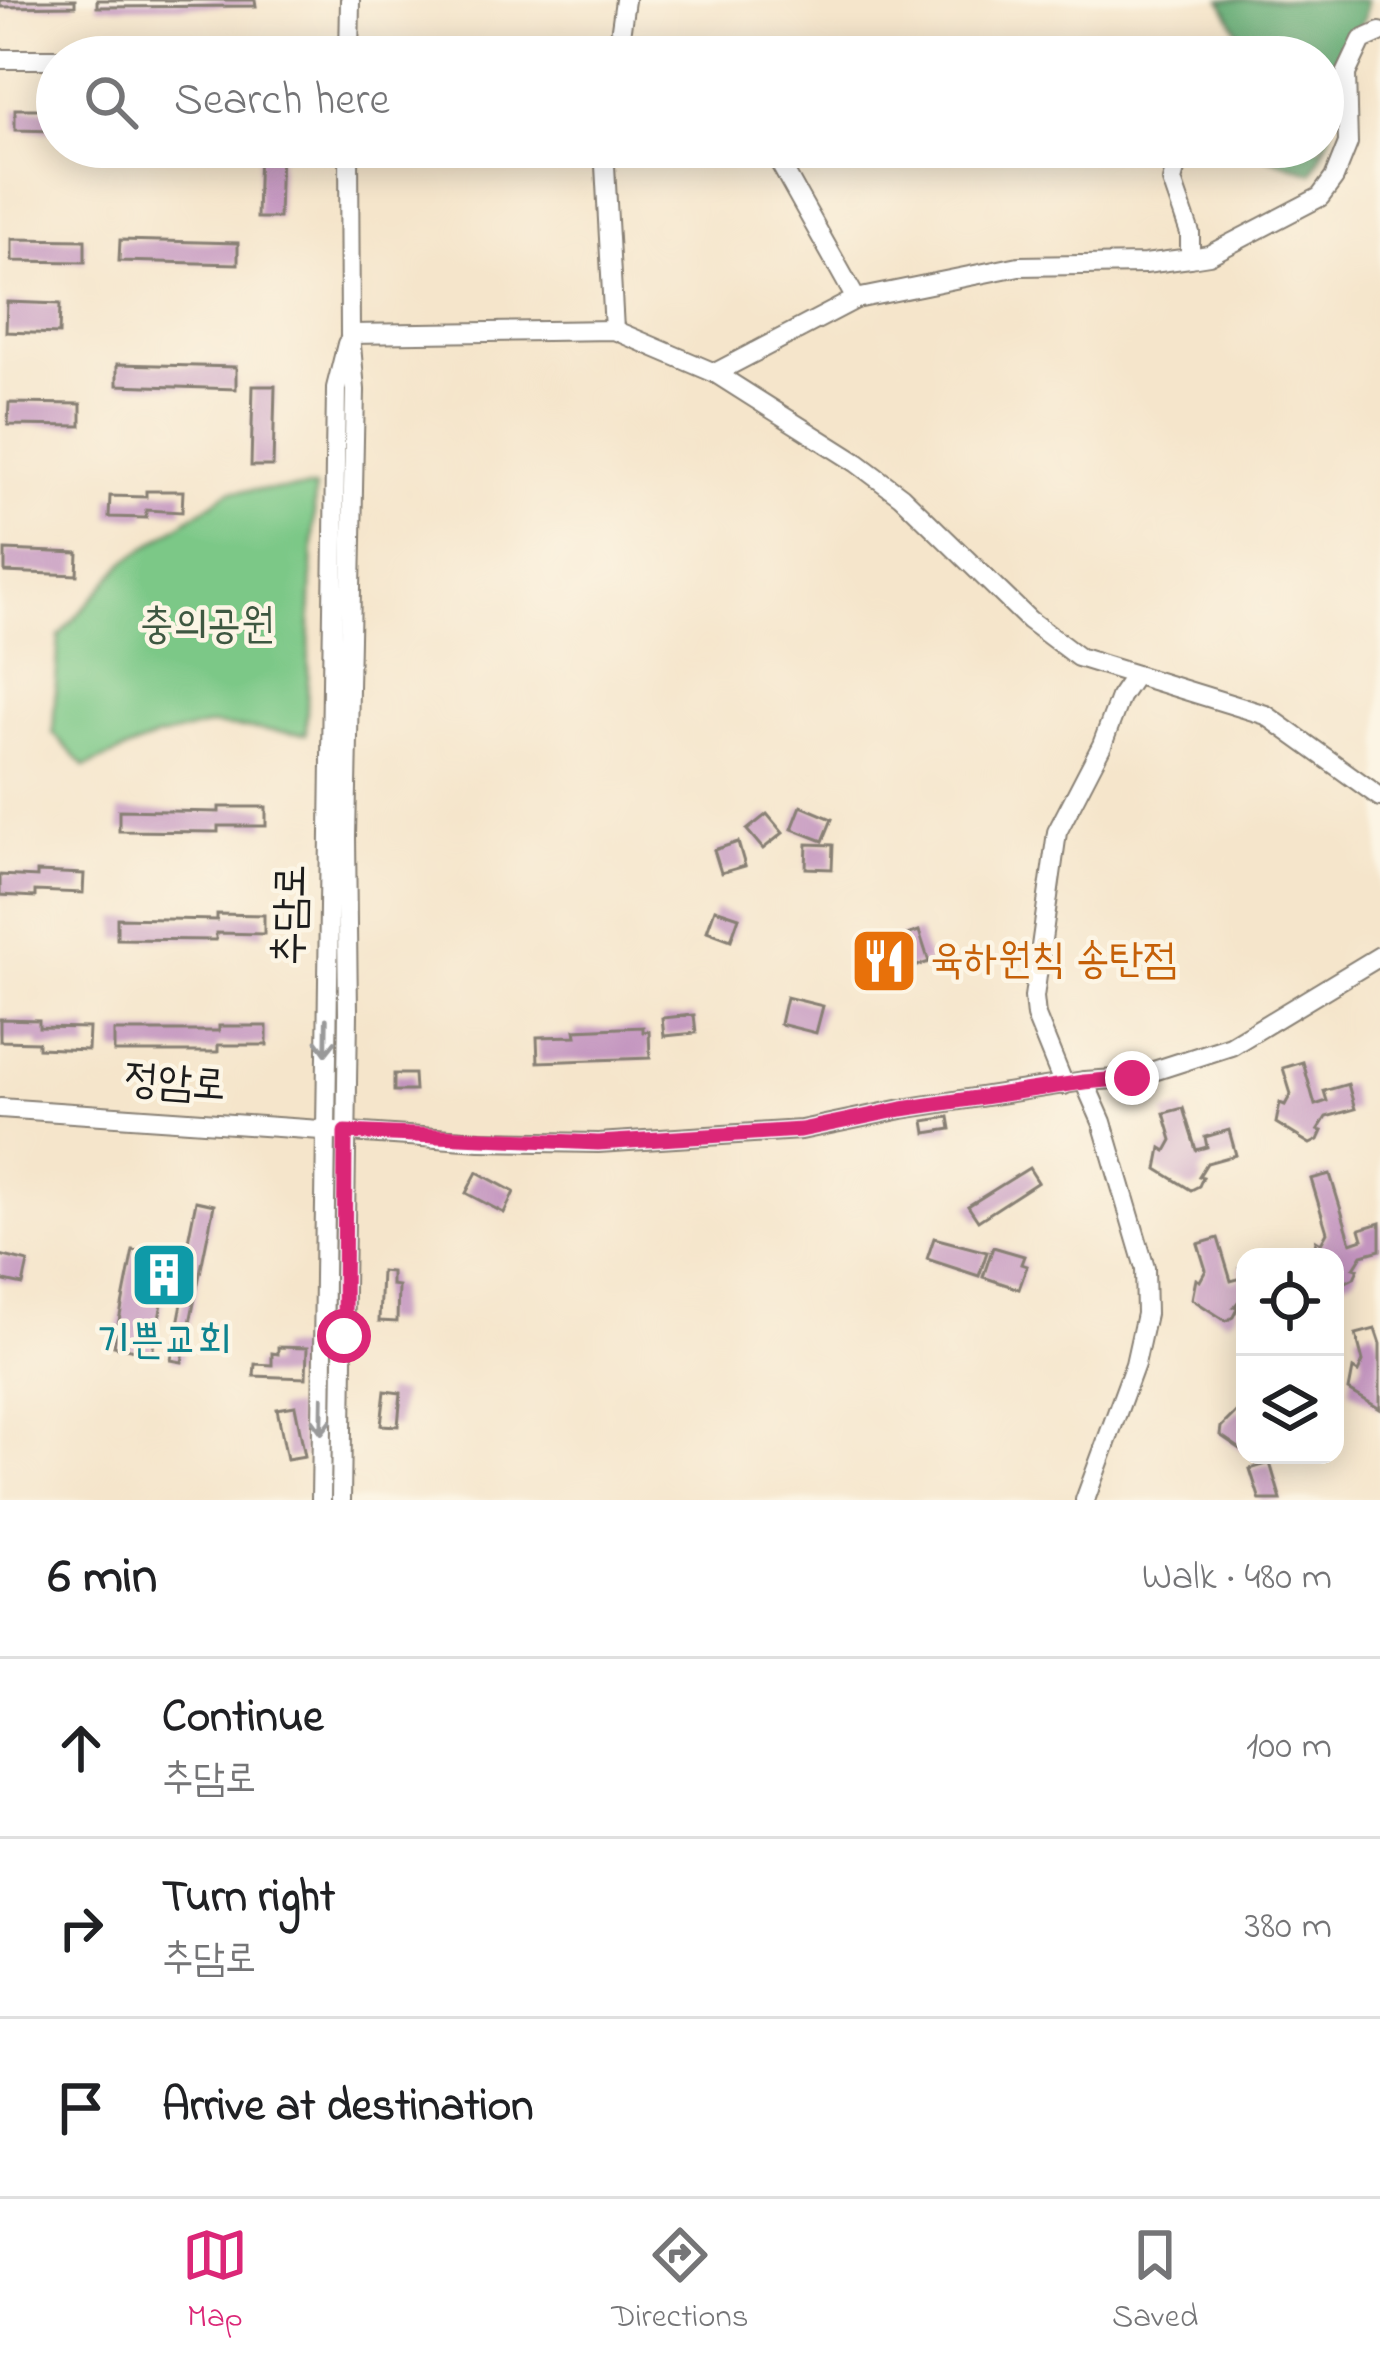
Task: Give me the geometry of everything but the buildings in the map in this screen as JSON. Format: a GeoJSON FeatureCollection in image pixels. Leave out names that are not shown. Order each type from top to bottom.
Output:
{"type":"FeatureCollection","features":[{"type":"Feature","properties":{"kind":"street"},"geometry":{"type":"LineString","coordinates":[[349,36],[350,0]]}},
{"type":"Feature","properties":{"kind":"street"},"geometry":{"type":"LineString","coordinates":[[620,36],[626,0]]}},
{"type":"Feature","properties":{"kind":"street"},"geometry":{"type":"LineString","coordinates":[[1344,153],[1348,143],[1346,74],[1363,40],[1380,32]]}},
{"type":"Feature","properties":{"kind":"street"},"geometry":{"type":"LineString","coordinates":[[0,59],[36,59]]}},
{"type":"Feature","properties":{"kind":"street","name":"추담로"},"geometry":{"type":"LineString","coordinates":[[321,1500],[355,390],[350,334],[350,168]]}},
{"type":"Feature","properties":{"kind":"street"},"geometry":{"type":"LineString","coordinates":[[605,168],[614,330]]}},
{"type":"Feature","properties":{"kind":"street"},"geometry":{"type":"LineString","coordinates":[[783,168],[856,299]]}},
{"type":"Feature","properties":{"kind":"street"},"geometry":{"type":"LineString","coordinates":[[1175,168],[1172,181],[1190,233],[1190,258]]}},
{"type":"Feature","properties":{"kind":"street"},"geometry":{"type":"LineString","coordinates":[[715,373],[856,299],[1019,266],[1145,264],[1209,255],[1320,197],[1338,168]]}},
{"type":"Feature","properties":{"kind":"street"},"geometry":{"type":"LineString","coordinates":[[350,334],[614,330],[715,373],[902,496],[1052,640],[1078,657],[1266,715],[1380,796]]}},
{"type":"Feature","properties":{"kind":"street"},"geometry":{"type":"LineString","coordinates":[[1064,1085],[1036,1016],[1034,997],[1057,832],[1102,746],[1120,697],[1135,675]]}},
{"type":"Feature","properties":{"kind":"street"},"geometry":{"type":"LineString","coordinates":[[335,1132],[598,1143],[801,1130],[902,1109],[1132,1078],[1231,1046],[1380,956]]}},
{"type":"Feature","properties":{"kind":"street"},"geometry":{"type":"LineString","coordinates":[[1084,1082],[1102,1122],[1145,1268],[1146,1314],[1135,1364],[1085,1500]]}},
{"type":"Feature","properties":{"kind":"street","name":"정암로"},"geometry":{"type":"LineString","coordinates":[[0,1108],[335,1132]]}},
{"type":"Feature","properties":{"kind":"street","name":"추담로"},"geometry":{"type":"LineString","coordinates":[[335,1132],[341,1500]]}},
{"type":"Feature","properties":{"kind":"green space"},"geometry":{"type":"Polygon","coordinates":[[[1221,0],[1367,0],[1364,20],[1344,50],[1344,36],[1240,35],[1221,0]]]}},
{"type":"Feature","properties":{"kind":"green space","name":"충의공원"},"geometry":{"type":"Polygon","coordinates":[[[315,488],[306,734],[211,725],[155,738],[85,767],[53,733],[59,636],[125,562],[230,491],[315,488]]]}},
{"type":"Feature","properties":{"kind":"place","name":"육하원칙 송탄점"},"geometry":{"type":"Point","coordinates":[884,961]}},
{"type":"Feature","properties":{"kind":"place","name":"기쁜교회"},"geometry":{"type":"Point","coordinates":[164,1275]}},
{"type":"Feature","properties":{"kind":"route"},"geometry":{"type":"LineString","coordinates":[[344,1336],[345,1132],[598,1143],[801,1130],[902,1109],[1132,1078]]}}]}
